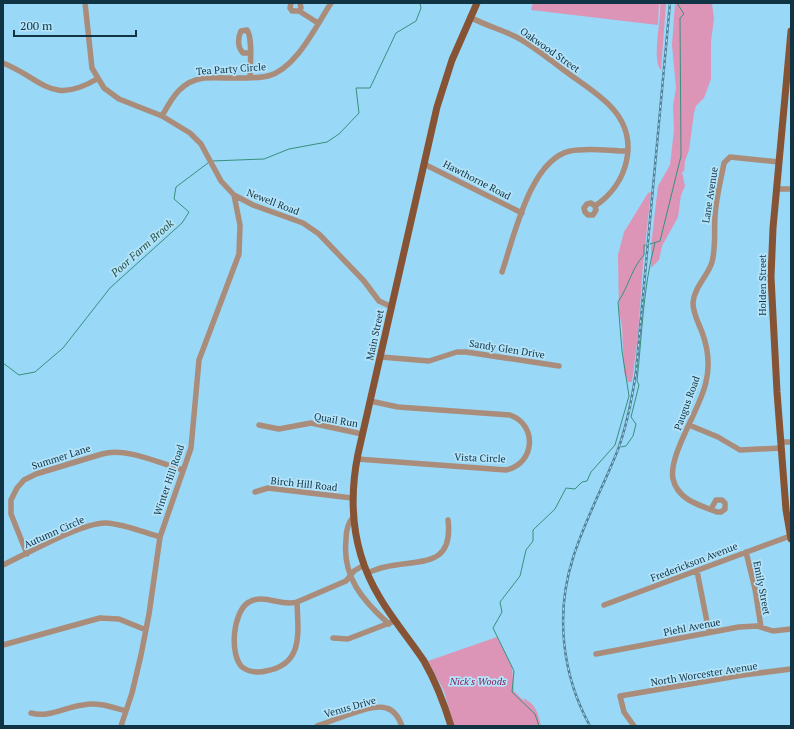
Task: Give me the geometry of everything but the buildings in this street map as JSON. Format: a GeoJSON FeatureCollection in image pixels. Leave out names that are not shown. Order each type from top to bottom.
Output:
{"type":"FeatureCollection","features":[{"type":"Feature","properties":{"kind":"main road","name":"Main Street"},"geometry":{"type":"LineString","coordinates":[[451,726],[440,693],[424,662],[392,622],[367,573],[353,517],[352,498],[362,434],[442,87],[477,3]]}},
{"type":"Feature","properties":{"kind":"main road","name":"Holden Street"},"geometry":{"type":"LineString","coordinates":[[791,31],[771,257],[771,310],[781,445],[791,537]]}},
{"type":"Feature","properties":{"kind":"street","name":"Newell Road"},"geometry":{"type":"LineString","coordinates":[[85,3],[91,63],[97,79],[114,96],[162,116],[196,138],[222,181],[234,195],[253,205],[303,223],[319,234],[364,281],[380,302],[392,307]]}},
{"type":"Feature","properties":{"kind":"street"},"geometry":{"type":"LineString","coordinates":[[291,3],[290,8],[292,11],[299,11],[318,23]]}},
{"type":"Feature","properties":{"kind":"street"},"geometry":{"type":"LineString","coordinates":[[299,11],[301,8],[300,3]]}},
{"type":"Feature","properties":{"kind":"street","name":"Tea Party Circle"},"geometry":{"type":"LineString","coordinates":[[162,116],[178,90],[190,81],[204,78],[268,76],[285,68],[294,60],[331,3]]}},
{"type":"Feature","properties":{"kind":"street","name":"Oakwood Street"},"geometry":{"type":"LineString","coordinates":[[470,17],[522,40],[595,93],[609,105],[621,122],[627,138],[628,151]]}},
{"type":"Feature","properties":{"kind":"street"},"geometry":{"type":"LineString","coordinates":[[250,52],[250,77]]}},
{"type":"Feature","properties":{"kind":"street"},"geometry":{"type":"LineString","coordinates":[[3,62],[49,88],[59,91],[80,88],[97,79]]}},
{"type":"Feature","properties":{"kind":"street"},"geometry":{"type":"LineString","coordinates":[[502,272],[522,213],[538,175],[550,161],[560,155],[572,151],[628,151],[626,166],[620,179],[610,194],[595,206]]}},
{"type":"Feature","properties":{"kind":"street","name":"Lane Avenue"},"geometry":{"type":"LineString","coordinates":[[714,240],[717,198],[724,163],[730,157],[779,162]]}},
{"type":"Feature","properties":{"kind":"street","name":"Hawthorne Road"},"geometry":{"type":"LineString","coordinates":[[424,164],[522,213]]}},
{"type":"Feature","properties":{"kind":"street"},"geometry":{"type":"LineString","coordinates":[[776,189],[791,189]]}},
{"type":"Feature","properties":{"kind":"street","name":"Winter Hill Road"},"geometry":{"type":"LineString","coordinates":[[121,726],[136,679],[146,630],[160,537],[191,445],[200,356],[235,267],[240,250],[240,225],[234,195]]}},
{"type":"Feature","properties":{"kind":"street","name":"Paugus Road"},"geometry":{"type":"LineString","coordinates":[[711,509],[683,496],[676,487],[673,478],[674,461],[705,385],[708,366],[705,342],[695,313],[694,300],[698,288],[711,266],[714,240]]}},
{"type":"Feature","properties":{"kind":"street","name":"Sandy Glen Drive"},"geometry":{"type":"LineString","coordinates":[[381,356],[429,361],[463,352],[559,366]]}},
{"type":"Feature","properties":{"kind":"street","name":"Vista Circle"},"geometry":{"type":"LineString","coordinates":[[357,459],[506,470],[521,463],[530,449],[530,437],[527,428],[519,419],[510,415],[398,407],[370,402]]}},
{"type":"Feature","properties":{"kind":"street","name":"Quail Run"},"geometry":{"type":"LineString","coordinates":[[259,425],[279,429],[311,423],[362,434]]}},
{"type":"Feature","properties":{"kind":"street"},"geometry":{"type":"LineString","coordinates":[[689,426],[718,437],[740,450],[781,445],[791,442]]}},
{"type":"Feature","properties":{"kind":"street","name":"Summer Lane"},"geometry":{"type":"LineString","coordinates":[[27,554],[13,522],[10,506],[15,490],[29,477],[113,452],[128,453],[183,470]]}},
{"type":"Feature","properties":{"kind":"street","name":"Birch Hill Road"},"geometry":{"type":"LineString","coordinates":[[255,492],[268,488],[352,498]]}},
{"type":"Feature","properties":{"kind":"street"},"geometry":{"type":"LineString","coordinates":[[333,638],[348,639],[392,622],[360,594],[350,576],[346,559],[345,542],[348,525],[353,517]]}},
{"type":"Feature","properties":{"kind":"street"},"geometry":{"type":"LineString","coordinates":[[367,573],[386,566],[422,562],[434,558],[441,552],[448,542],[448,520]]}},
{"type":"Feature","properties":{"kind":"street","name":"Autumn Circle"},"geometry":{"type":"LineString","coordinates":[[3,564],[82,528],[100,523],[115,524],[160,537]]}},
{"type":"Feature","properties":{"kind":"street","name":"Frederickson Avenue"},"geometry":{"type":"LineString","coordinates":[[604,605],[746,552],[791,537]]}},
{"type":"Feature","properties":{"kind":"street","name":"Emily Street"},"geometry":{"type":"LineString","coordinates":[[746,552],[755,589],[761,627]]}},
{"type":"Feature","properties":{"kind":"street"},"geometry":{"type":"LineString","coordinates":[[297,602],[296,643],[291,659],[284,664],[267,671],[253,671],[243,667],[237,657],[235,641],[237,621],[243,607],[249,602],[257,599],[287,604],[297,602],[341,584],[354,571],[364,565]]}},
{"type":"Feature","properties":{"kind":"street"},"geometry":{"type":"LineString","coordinates":[[697,571],[709,632]]}},
{"type":"Feature","properties":{"kind":"street"},"geometry":{"type":"LineString","coordinates":[[3,645],[100,618],[119,619],[146,630]]}},
{"type":"Feature","properties":{"kind":"street","name":"Piehl Avenue"},"geometry":{"type":"LineString","coordinates":[[596,654],[709,632],[749,626],[761,627],[773,631],[791,628]]}},
{"type":"Feature","properties":{"kind":"street","name":"North Worcester Avenue"},"geometry":{"type":"LineString","coordinates":[[634,726],[624,712],[620,696],[743,675],[791,669]]}},
{"type":"Feature","properties":{"kind":"street"},"geometry":{"type":"LineString","coordinates":[[31,713],[44,715],[91,704],[105,705],[126,711]]}},
{"type":"Feature","properties":{"kind":"street","name":"Venus Drive"},"geometry":{"type":"LineString","coordinates":[[317,726],[379,707],[395,713],[402,726]]}},
{"type":"Feature","properties":{"kind":"green space"},"geometry":{"type":"Polygon","coordinates":[[[533,3],[659,3],[658,25],[531,10],[533,3]]]}},
{"type":"Feature","properties":{"kind":"green space"},"geometry":{"type":"Polygon","coordinates":[[[660,3],[666,3],[661,70],[658,65],[657,57],[660,3]]]}},
{"type":"Feature","properties":{"kind":"green space"},"geometry":{"type":"Polygon","coordinates":[[[675,3],[712,3],[714,19],[711,41],[711,79],[704,98],[696,106],[694,113],[684,174],[684,171],[682,172],[685,186],[681,195],[678,217],[662,246],[659,260],[651,268],[651,246],[658,186],[670,165],[674,130],[673,106],[676,88],[672,45],[675,3]]]}},
{"type":"Feature","properties":{"kind":"green space"},"geometry":{"type":"Polygon","coordinates":[[[651,192],[643,264],[638,335],[632,382],[628,382],[624,372],[622,326],[619,312],[618,255],[624,232],[648,193],[651,192]]]}},
{"type":"Feature","properties":{"kind":"green space","name":"Nick's Woods"},"geometry":{"type":"Polygon","coordinates":[[[497,637],[512,667],[514,691],[525,702],[523,698],[534,706],[541,726],[454,726],[444,691],[428,661],[497,637]]]}},
{"type":"Feature","properties":{"kind":"waterway","name":"Poor Farm Brook"},"geometry":{"type":"LineString","coordinates":[[212,161],[264,159],[289,149],[327,142],[339,134],[359,113],[356,88],[370,88],[396,33],[416,21],[421,8],[420,3]]}},
{"type":"Feature","properties":{"kind":"waterway"},"geometry":{"type":"LineString","coordinates":[[650,244],[660,241],[681,156],[680,18],[684,14],[677,3]]}},
{"type":"Feature","properties":{"kind":"waterway","name":"Poor Farm Brook"},"geometry":{"type":"LineString","coordinates":[[3,363],[19,375],[35,372],[63,348],[110,288],[182,223],[189,212],[174,199],[176,187],[208,163]]}},
{"type":"Feature","properties":{"kind":"waterway"},"geometry":{"type":"LineString","coordinates":[[621,447],[626,446],[633,436],[636,424],[631,417],[639,385],[637,381],[643,311],[655,243]]}},
{"type":"Feature","properties":{"kind":"waterway"},"geometry":{"type":"LineString","coordinates":[[539,726],[535,714],[512,692],[514,671],[493,628],[502,612],[500,602],[520,576],[526,550],[533,541],[533,530],[555,509],[566,488],[575,489],[582,482],[587,481],[591,472],[615,445],[629,396],[622,351],[618,302],[636,266],[644,255],[644,245],[646,245]]}},
{"type":"Feature","properties":{"kind":"railway"},"geometry":{"type":"LineString","coordinates":[[590,726],[580,706],[568,665],[564,644],[564,601],[567,579],[577,545],[621,442],[633,392],[670,3]]}}]}
